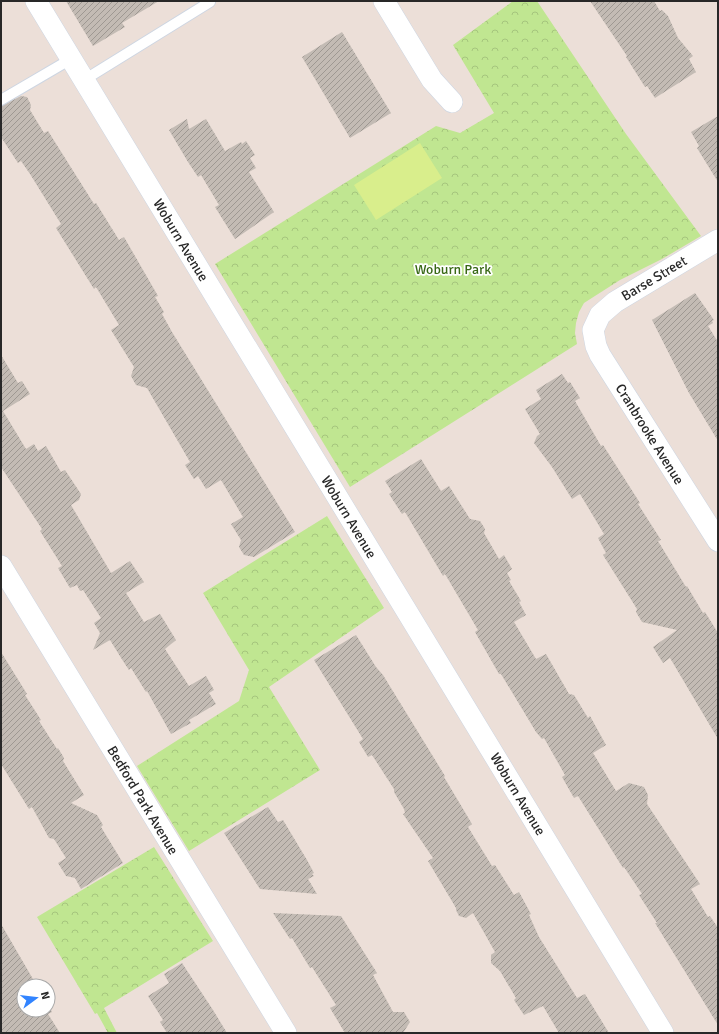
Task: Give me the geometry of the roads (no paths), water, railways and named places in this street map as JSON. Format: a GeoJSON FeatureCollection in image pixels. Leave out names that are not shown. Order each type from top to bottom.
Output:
{"type":"FeatureCollection","features":[{"type":"Feature","properties":{"kind":"street","name":"Woburn Avenue"},"geometry":{"type":"LineString","coordinates":[[36,1],[663,1033]]}},
{"type":"Feature","properties":{"kind":"street"},"geometry":{"type":"LineString","coordinates":[[384,1],[432,80],[452,102]]}},
{"type":"Feature","properties":{"kind":"street","name":"Barse Street"},"geometry":{"type":"LineString","coordinates":[[596,323],[600,315],[615,302],[718,240]]}},
{"type":"Feature","properties":{"kind":"street","name":"Cranbrooke Avenue"},"geometry":{"type":"LineString","coordinates":[[596,323],[594,334],[596,346],[600,355],[718,541]]}},
{"type":"Feature","properties":{"kind":"street","name":"Bedford Park Avenue"},"geometry":{"type":"LineString","coordinates":[[1,566],[286,1033]]}},
{"type":"Feature","properties":{"kind":"lane"},"geometry":{"type":"LineString","coordinates":[[84,80],[210,2]]}},
{"type":"Feature","properties":{"kind":"lane"},"geometry":{"type":"LineString","coordinates":[[1,100],[71,59]]}},
{"type":"Feature","properties":{"kind":"park label","name":"Woburn Park"},"geometry":{"type":"Point","coordinates":[453,269]}}]}
